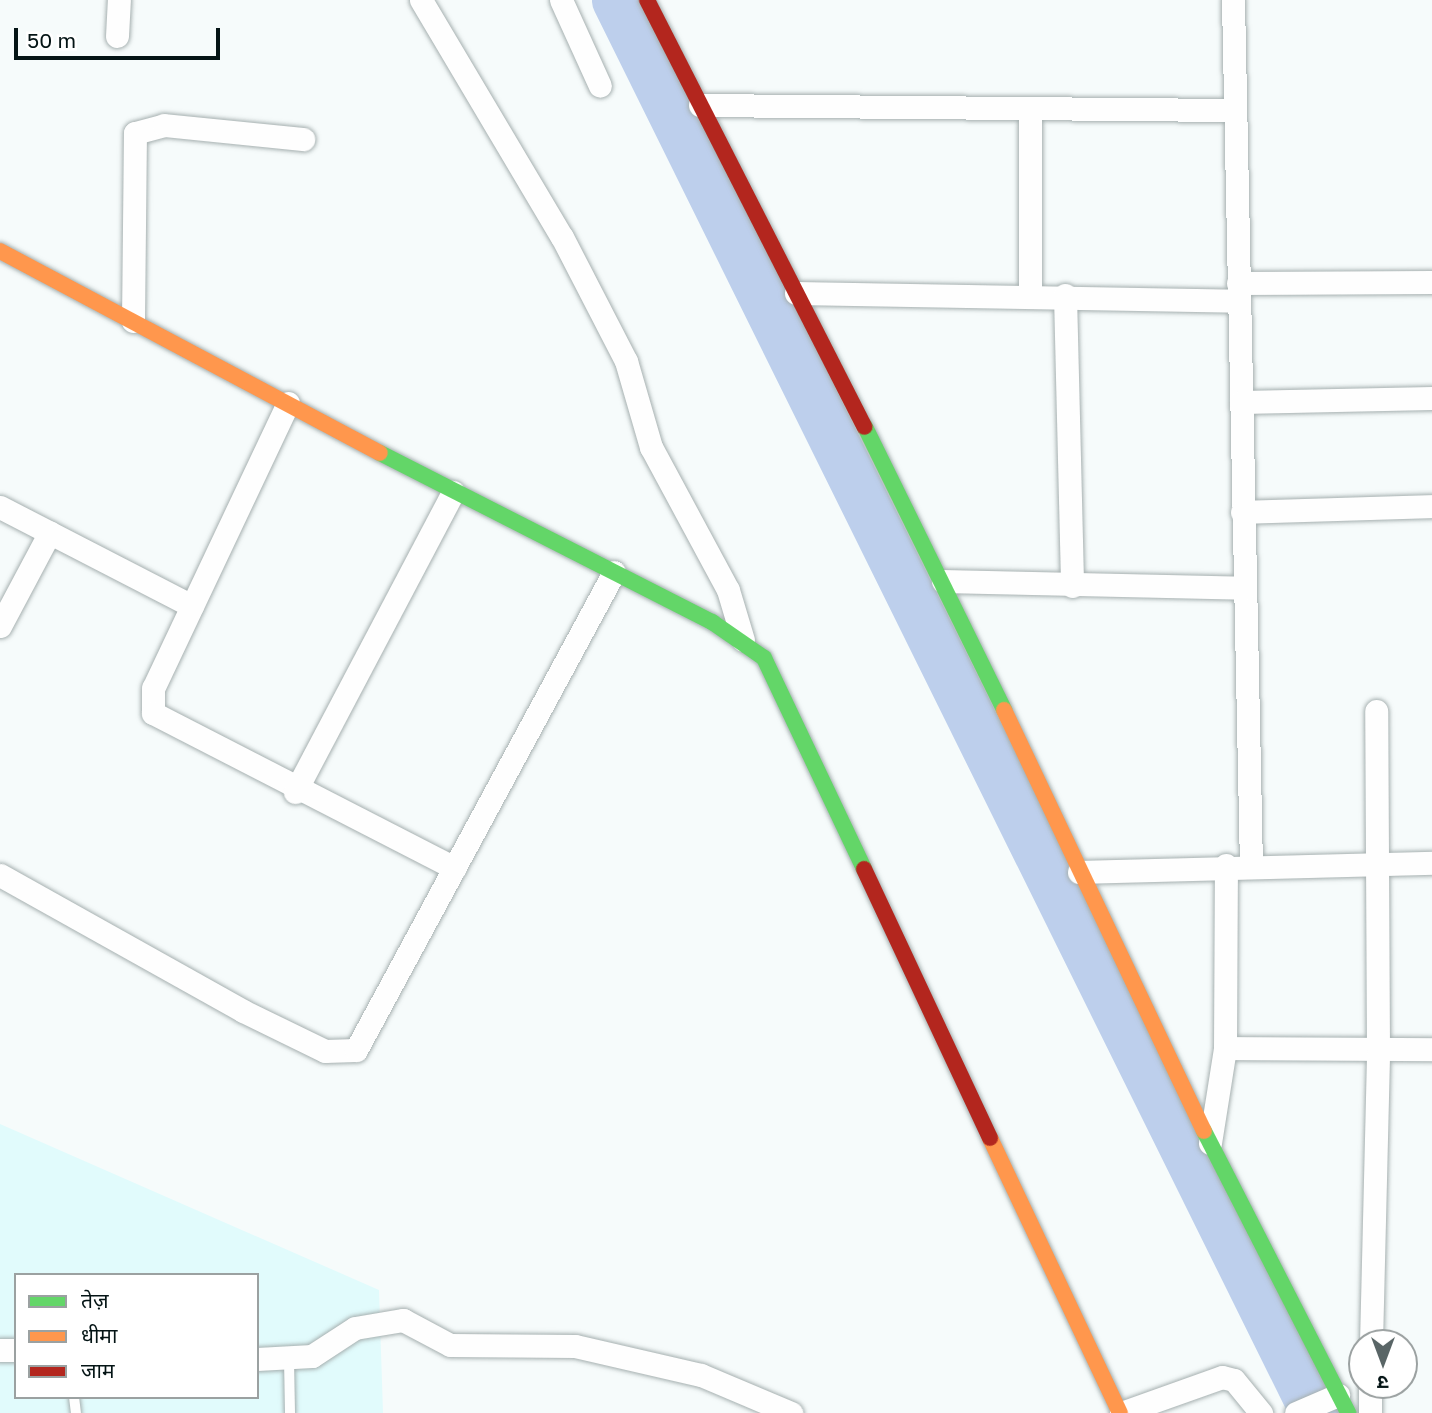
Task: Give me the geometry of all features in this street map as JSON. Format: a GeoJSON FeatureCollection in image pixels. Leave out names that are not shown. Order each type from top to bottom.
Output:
{"type":"FeatureCollection","features":[{"type":"Feature","properties":{"kind":"street"},"geometry":{"type":"LineString","coordinates":[[117,36],[118,0]]}},
{"type":"Feature","properties":{"kind":"street"},"geometry":{"type":"LineString","coordinates":[[421,0],[495,133],[562,237],[620,349],[651,447],[728,590],[743,640],[780,686],[955,1074],[1121,1413],[1222,1377],[1244,1390],[1261,1413]]}},
{"type":"Feature","properties":{"kind":"street"},"geometry":{"type":"LineString","coordinates":[[561,0],[600,86]]}},
{"type":"Feature","properties":{"kind":"street"},"geometry":{"type":"LineString","coordinates":[[647,0],[943,581],[1079,872],[1337,1402],[1296,1413]]}},
{"type":"Feature","properties":{"kind":"street"},"geometry":{"type":"LineString","coordinates":[[1233,0],[1251,864]]}},
{"type":"Feature","properties":{"kind":"street"},"geometry":{"type":"LineString","coordinates":[[700,104],[1235,110]]}},
{"type":"Feature","properties":{"kind":"street"},"geometry":{"type":"LineString","coordinates":[[1030,108],[1030,295]]}},
{"type":"Feature","properties":{"kind":"street"},"geometry":{"type":"LineString","coordinates":[[134,321],[135,133],[164,125],[303,139]]}},
{"type":"Feature","properties":{"kind":"street"},"geometry":{"type":"LineString","coordinates":[[0,251],[453,492],[743,640]]}},
{"type":"Feature","properties":{"kind":"street"},"geometry":{"type":"LineString","coordinates":[[796,293],[1065,295],[1238,292],[1432,282]]}},
{"type":"Feature","properties":{"kind":"street"},"geometry":{"type":"LineString","coordinates":[[1065,295],[1072,586]]}},
{"type":"Feature","properties":{"kind":"street"},"geometry":{"type":"LineString","coordinates":[[1241,402],[1432,398]]}},
{"type":"Feature","properties":{"kind":"street"},"geometry":{"type":"LineString","coordinates":[[288,403],[153,688],[153,713],[295,792],[455,868]]}},
{"type":"Feature","properties":{"kind":"street"},"geometry":{"type":"LineString","coordinates":[[295,792],[453,492]]}},
{"type":"Feature","properties":{"kind":"street"},"geometry":{"type":"LineString","coordinates":[[1242,512],[1432,506]]}},
{"type":"Feature","properties":{"kind":"street"},"geometry":{"type":"LineString","coordinates":[[0,507],[192,606]]}},
{"type":"Feature","properties":{"kind":"street"},"geometry":{"type":"LineString","coordinates":[[0,626],[50,532]]}},
{"type":"Feature","properties":{"kind":"street"},"geometry":{"type":"LineString","coordinates":[[0,875],[148,961],[341,1055],[367,1038],[614,572]]}},
{"type":"Feature","properties":{"kind":"street"},"geometry":{"type":"LineString","coordinates":[[943,581],[1244,588]]}},
{"type":"Feature","properties":{"kind":"street"},"geometry":{"type":"LineString","coordinates":[[1371,1329],[1380,862],[1376,711]]}},
{"type":"Feature","properties":{"kind":"street"},"geometry":{"type":"LineString","coordinates":[[1079,872],[1251,864],[1432,863]]}},
{"type":"Feature","properties":{"kind":"street"},"geometry":{"type":"LineString","coordinates":[[1210,1143],[1225,1048],[1226,865]]}},
{"type":"Feature","properties":{"kind":"street"},"geometry":{"type":"LineString","coordinates":[[1225,1048],[1432,1049]]}},
{"type":"Feature","properties":{"kind":"street"},"geometry":{"type":"LineString","coordinates":[[259,1359],[289,1360],[312,1356],[355,1328],[403,1320],[450,1345],[575,1346],[701,1374],[791,1413]]}},
{"type":"Feature","properties":{"kind":"lane"},"geometry":{"type":"LineString","coordinates":[[289,1360],[290,1413]]}},
{"type":"Feature","properties":{"kind":"shaded area"},"geometry":{"type":"Polygon","coordinates":[[[0,1124],[379,1290],[383,1413],[0,1413],[0,1124]]]}},
{"type":"Feature","properties":{"kind":"waterway"},"geometry":{"type":"LineString","coordinates":[[616,0],[1315,1413]]}},
{"type":"Feature","properties":{"kind":"traffic: fast"},"geometry":{"type":"LineString","coordinates":[[865,427],[1004,710]]}},
{"type":"Feature","properties":{"kind":"traffic: fast"},"geometry":{"type":"LineString","coordinates":[[380,453],[712,622],[764,658],[864,869]]}},
{"type":"Feature","properties":{"kind":"traffic: fast"},"geometry":{"type":"LineString","coordinates":[[1204,1131],[1348,1413]]}},
{"type":"Feature","properties":{"kind":"traffic: slow"},"geometry":{"type":"LineString","coordinates":[[0,251],[380,453]]}},
{"type":"Feature","properties":{"kind":"traffic: slow"},"geometry":{"type":"LineString","coordinates":[[1004,710],[1204,1131]]}},
{"type":"Feature","properties":{"kind":"traffic: slow"},"geometry":{"type":"LineString","coordinates":[[990,1138],[1120,1413]]}},
{"type":"Feature","properties":{"kind":"traffic: jam"},"geometry":{"type":"LineString","coordinates":[[647,0],[865,427]]}},
{"type":"Feature","properties":{"kind":"traffic: jam"},"geometry":{"type":"LineString","coordinates":[[864,869],[990,1138]]}}]}
